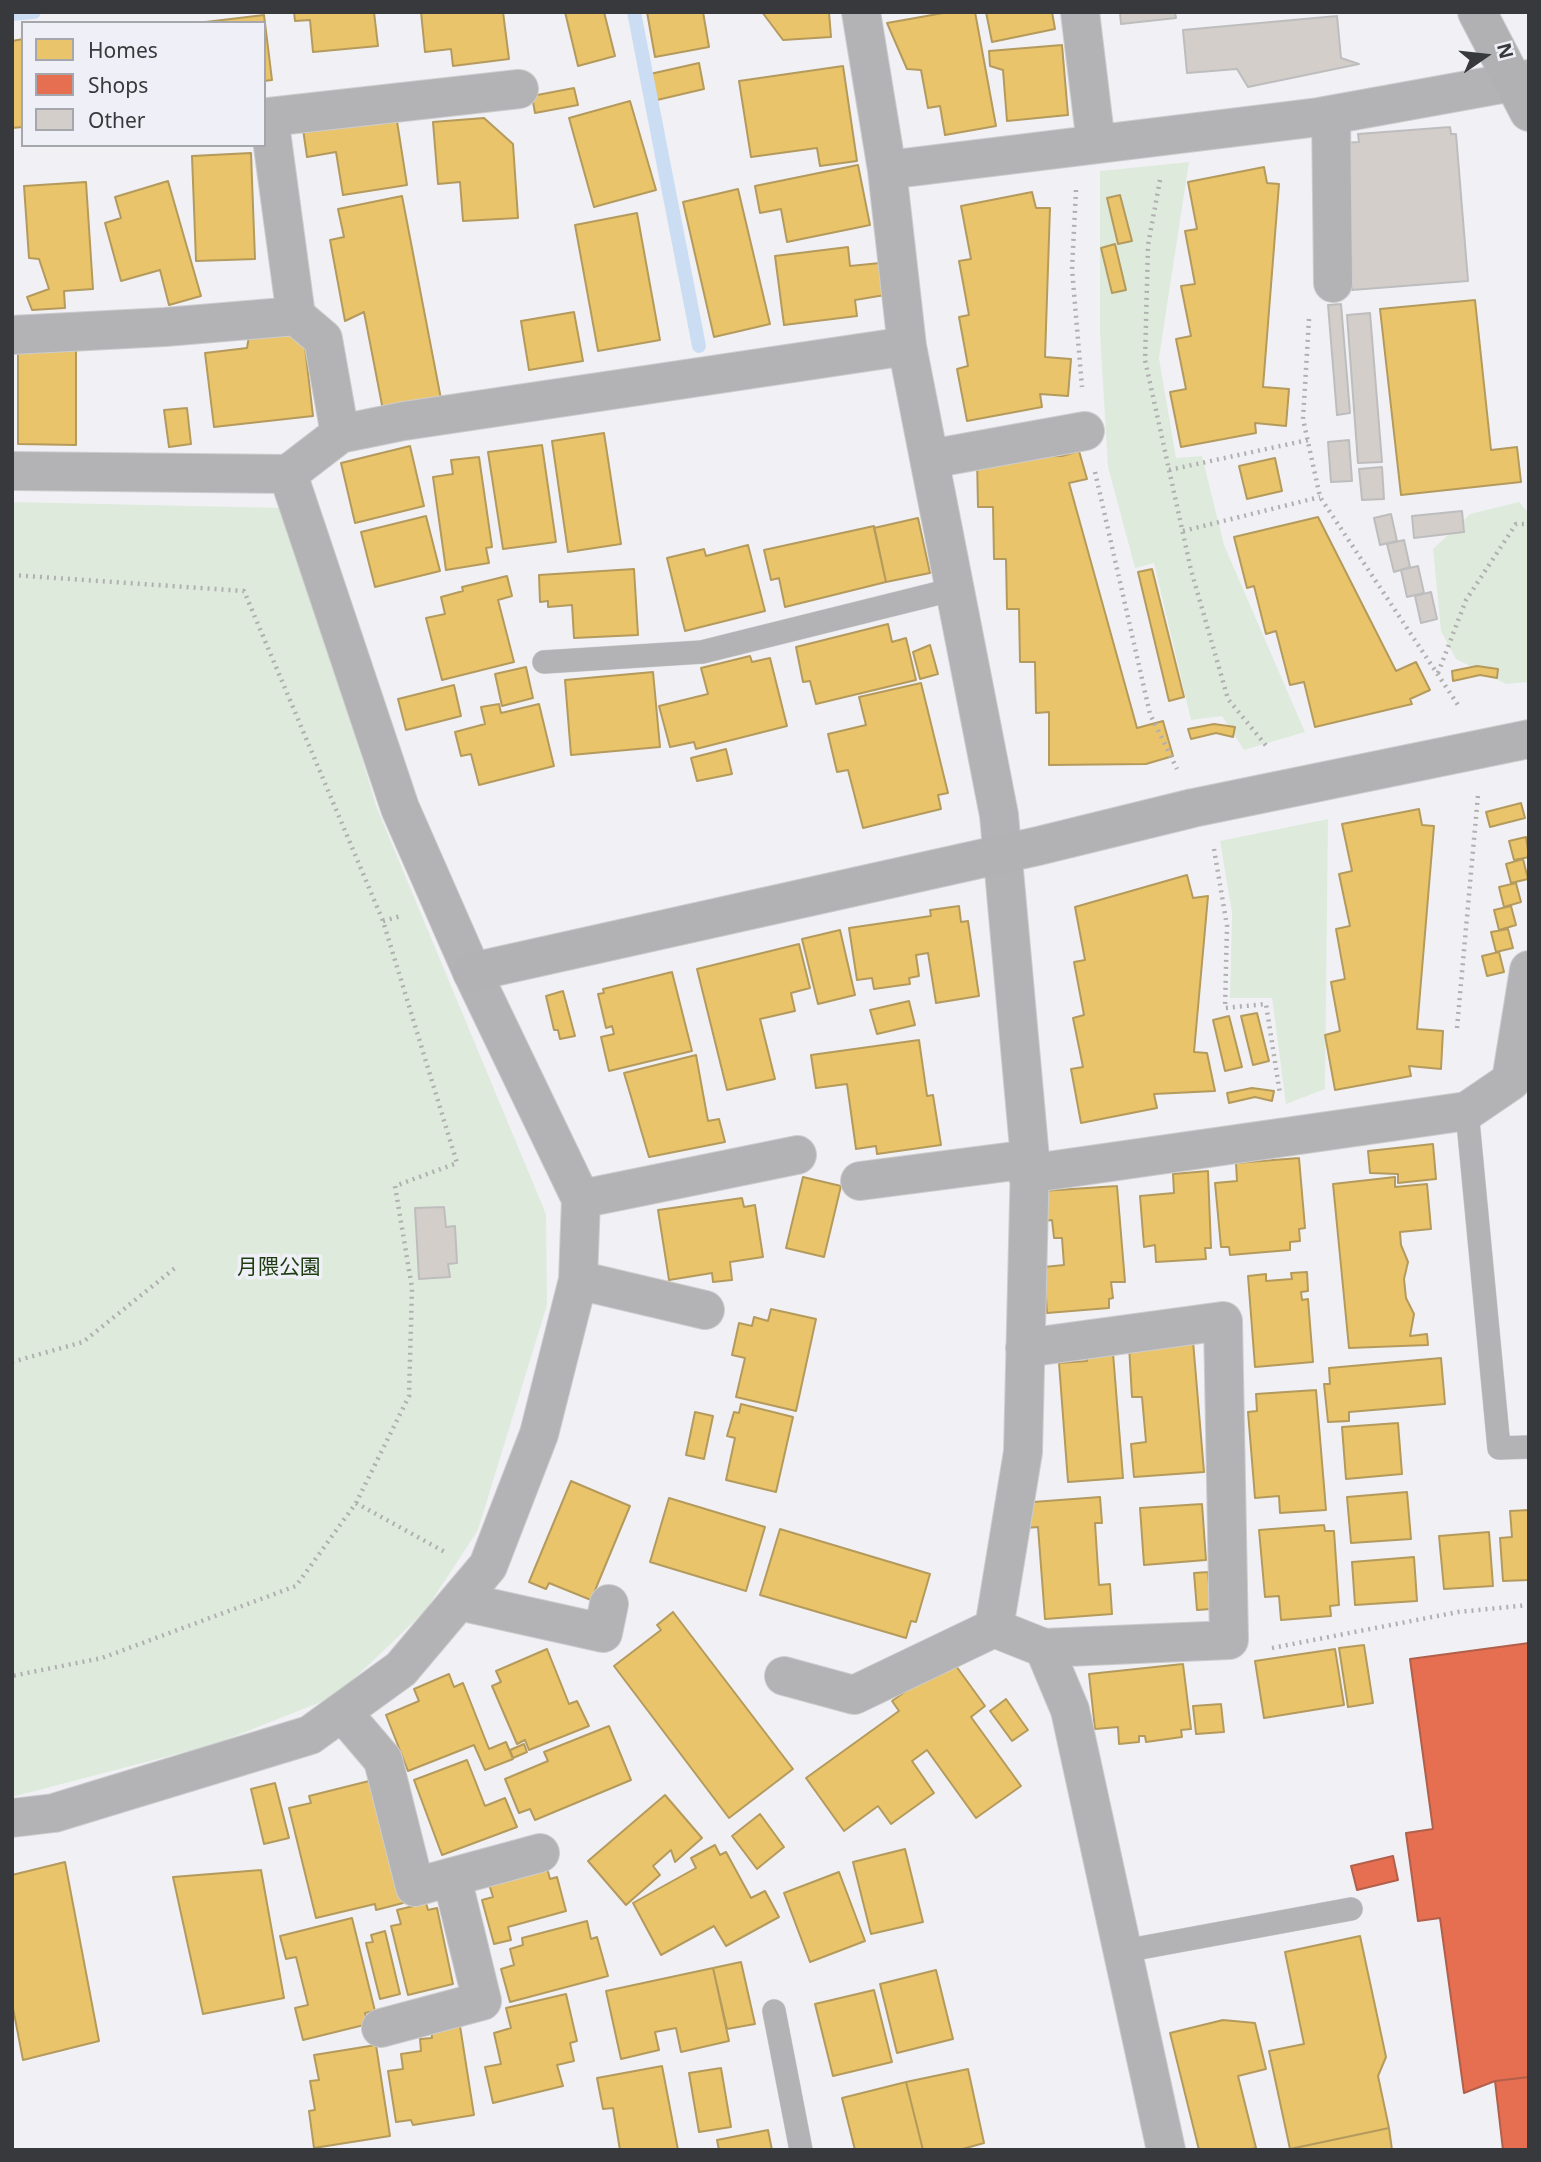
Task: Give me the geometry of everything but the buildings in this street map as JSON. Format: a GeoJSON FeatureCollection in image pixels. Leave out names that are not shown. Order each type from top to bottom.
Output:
{"type":"FeatureCollection","features":[{"type":"Feature","properties":{"kind":"highway"},"geometry":{"type":"LineString","coordinates":[[1477,12],[1524,92]]}},
{"type":"Feature","properties":{"kind":"street"},"geometry":{"type":"LineString","coordinates":[[861,12],[887,170],[907,346],[999,815],[1028,1166],[1023,1452],[994,1628]]}},
{"type":"Feature","properties":{"kind":"street"},"geometry":{"type":"LineString","coordinates":[[1080,12],[1096,144]]}},
{"type":"Feature","properties":{"kind":"street"},"geometry":{"type":"LineString","coordinates":[[340,434],[323,339],[296,316],[267,118],[519,89]]}},
{"type":"Feature","properties":{"kind":"street"},"geometry":{"type":"LineString","coordinates":[[887,170],[1524,92]]}},
{"type":"Feature","properties":{"kind":"street"},"geometry":{"type":"LineString","coordinates":[[1321,296],[1331,115]]}},
{"type":"Feature","properties":{"kind":"street"},"geometry":{"type":"LineString","coordinates":[[12,335],[165,327],[296,316]]}},
{"type":"Feature","properties":{"kind":"street"},"geometry":{"type":"LineString","coordinates":[[12,471],[288,474],[340,434],[404,421],[907,346]]}},
{"type":"Feature","properties":{"kind":"street"},"geometry":{"type":"LineString","coordinates":[[930,459],[1086,431]]}},
{"type":"Feature","properties":{"kind":"street"},"geometry":{"type":"LineString","coordinates":[[12,1818],[54,1813],[310,1735],[401,1668],[488,1566],[540,1434],[578,1280],[581,1199],[472,972],[400,808],[288,474]]}},
{"type":"Feature","properties":{"kind":"street"},"geometry":{"type":"LineString","coordinates":[[472,972],[1002,854],[1193,808],[1529,740]]}},
{"type":"Feature","properties":{"kind":"street"},"geometry":{"type":"LineString","coordinates":[[860,1181],[1028,1166],[1286,1137],[1467,1111],[1511,1081],[1529,970]]}},
{"type":"Feature","properties":{"kind":"street"},"geometry":{"type":"LineString","coordinates":[[581,1199],[797,1155]]}},
{"type":"Feature","properties":{"kind":"street"},"geometry":{"type":"LineString","coordinates":[[578,1280],[705,1310]]}},
{"type":"Feature","properties":{"kind":"street"},"geometry":{"type":"LineString","coordinates":[[784,1676],[854,1695],[994,1628],[1044,1648],[1229,1640],[1223,1321],[1025,1348]]}},
{"type":"Feature","properties":{"kind":"street"},"geometry":{"type":"LineString","coordinates":[[460,1601],[603,1633],[609,1604]]}},
{"type":"Feature","properties":{"kind":"street"},"geometry":{"type":"LineString","coordinates":[[1044,1648],[1070,1710],[1166,2150]]}},
{"type":"Feature","properties":{"kind":"street"},"geometry":{"type":"LineString","coordinates":[[342,1712],[383,1760],[415,1887],[540,1853]]}},
{"type":"Feature","properties":{"kind":"street"},"geometry":{"type":"LineString","coordinates":[[381,2028],[482,2001],[452,1878]]}},
{"type":"Feature","properties":{"kind":"lane"},"geometry":{"type":"LineString","coordinates":[[544,662],[702,652],[955,589]]}},
{"type":"Feature","properties":{"kind":"lane"},"geometry":{"type":"LineString","coordinates":[[1467,1111],[1499,1448],[1529,1447]]}},
{"type":"Feature","properties":{"kind":"lane"},"geometry":{"type":"LineString","coordinates":[[1124,1951],[1351,1909]]}},
{"type":"Feature","properties":{"kind":"lane"},"geometry":{"type":"LineString","coordinates":[[774,2011],[801,2150]]}},
{"type":"Feature","properties":{"kind":"path"},"geometry":{"type":"LineString","coordinates":[[1168,135],[1148,245],[1145,360],[1183,531],[1228,699],[1270,751]]}},
{"type":"Feature","properties":{"kind":"path"},"geometry":{"type":"LineString","coordinates":[[1321,296],[1303,419],[1320,497],[1460,708]]}},
{"type":"Feature","properties":{"kind":"path"},"geometry":{"type":"LineString","coordinates":[[1169,470],[1308,440]]}},
{"type":"Feature","properties":{"kind":"path"},"geometry":{"type":"LineString","coordinates":[[1183,531],[1320,497]]}},
{"type":"Feature","properties":{"kind":"path"},"geometry":{"type":"LineString","coordinates":[[1438,674],[1466,600],[1516,524],[1529,524]]}},
{"type":"Feature","properties":{"kind":"path"},"geometry":{"type":"LineString","coordinates":[[12,575],[244,591],[383,921],[457,1163],[395,1186],[412,1288],[409,1396],[356,1503],[296,1586],[102,1658],[12,1676]]}},
{"type":"Feature","properties":{"kind":"path"},"geometry":{"type":"LineString","coordinates":[[1457,1028],[1479,784]]}},
{"type":"Feature","properties":{"kind":"path"},"geometry":{"type":"LineString","coordinates":[[1213,847],[1227,926],[1225,1007],[1266,1004],[1286,1137]]}},
{"type":"Feature","properties":{"kind":"path"},"geometry":{"type":"LineString","coordinates":[[12,1362],[83,1342],[175,1268]]}},
{"type":"Feature","properties":{"kind":"path"},"geometry":{"type":"LineString","coordinates":[[356,1503],[452,1555]]}},
{"type":"Feature","properties":{"kind":"path"},"geometry":{"type":"LineString","coordinates":[[1229,1640],[1252,1651],[1458,1612],[1529,1605]]}},
{"type":"Feature","properties":{"kind":"green space"},"geometry":{"type":"Polygon","coordinates":[[[1189,162],[1159,358],[1176,458],[1202,456],[1224,545],[1305,732],[1244,750],[1222,716],[1191,720],[1154,563],[1135,568],[1108,467],[1100,334],[1100,171],[1189,162]]]}},
{"type":"Feature","properties":{"kind":"green space","name":"月隈公園"},"geometry":{"type":"Polygon","coordinates":[[[12,502],[286,508],[377,808],[546,1214],[547,1305],[478,1530],[425,1611],[336,1696],[215,1744],[12,1797],[12,502]]]}},
{"type":"Feature","properties":{"kind":"green space"},"geometry":{"type":"Polygon","coordinates":[[[1519,502],[1529,513],[1529,682],[1506,684],[1456,659],[1441,631],[1433,549],[1470,514],[1519,502]]]}},
{"type":"Feature","properties":{"kind":"green space"},"geometry":{"type":"Polygon","coordinates":[[[1328,819],[1325,1089],[1286,1104],[1272,998],[1230,998],[1232,913],[1220,841],[1328,819]]]}},
{"type":"Feature","properties":{"kind":"waterway"},"geometry":{"type":"LineString","coordinates":[[12,14],[34,12]]}},
{"type":"Feature","properties":{"kind":"waterway"},"geometry":{"type":"LineString","coordinates":[[634,12],[699,346]]}}]}
